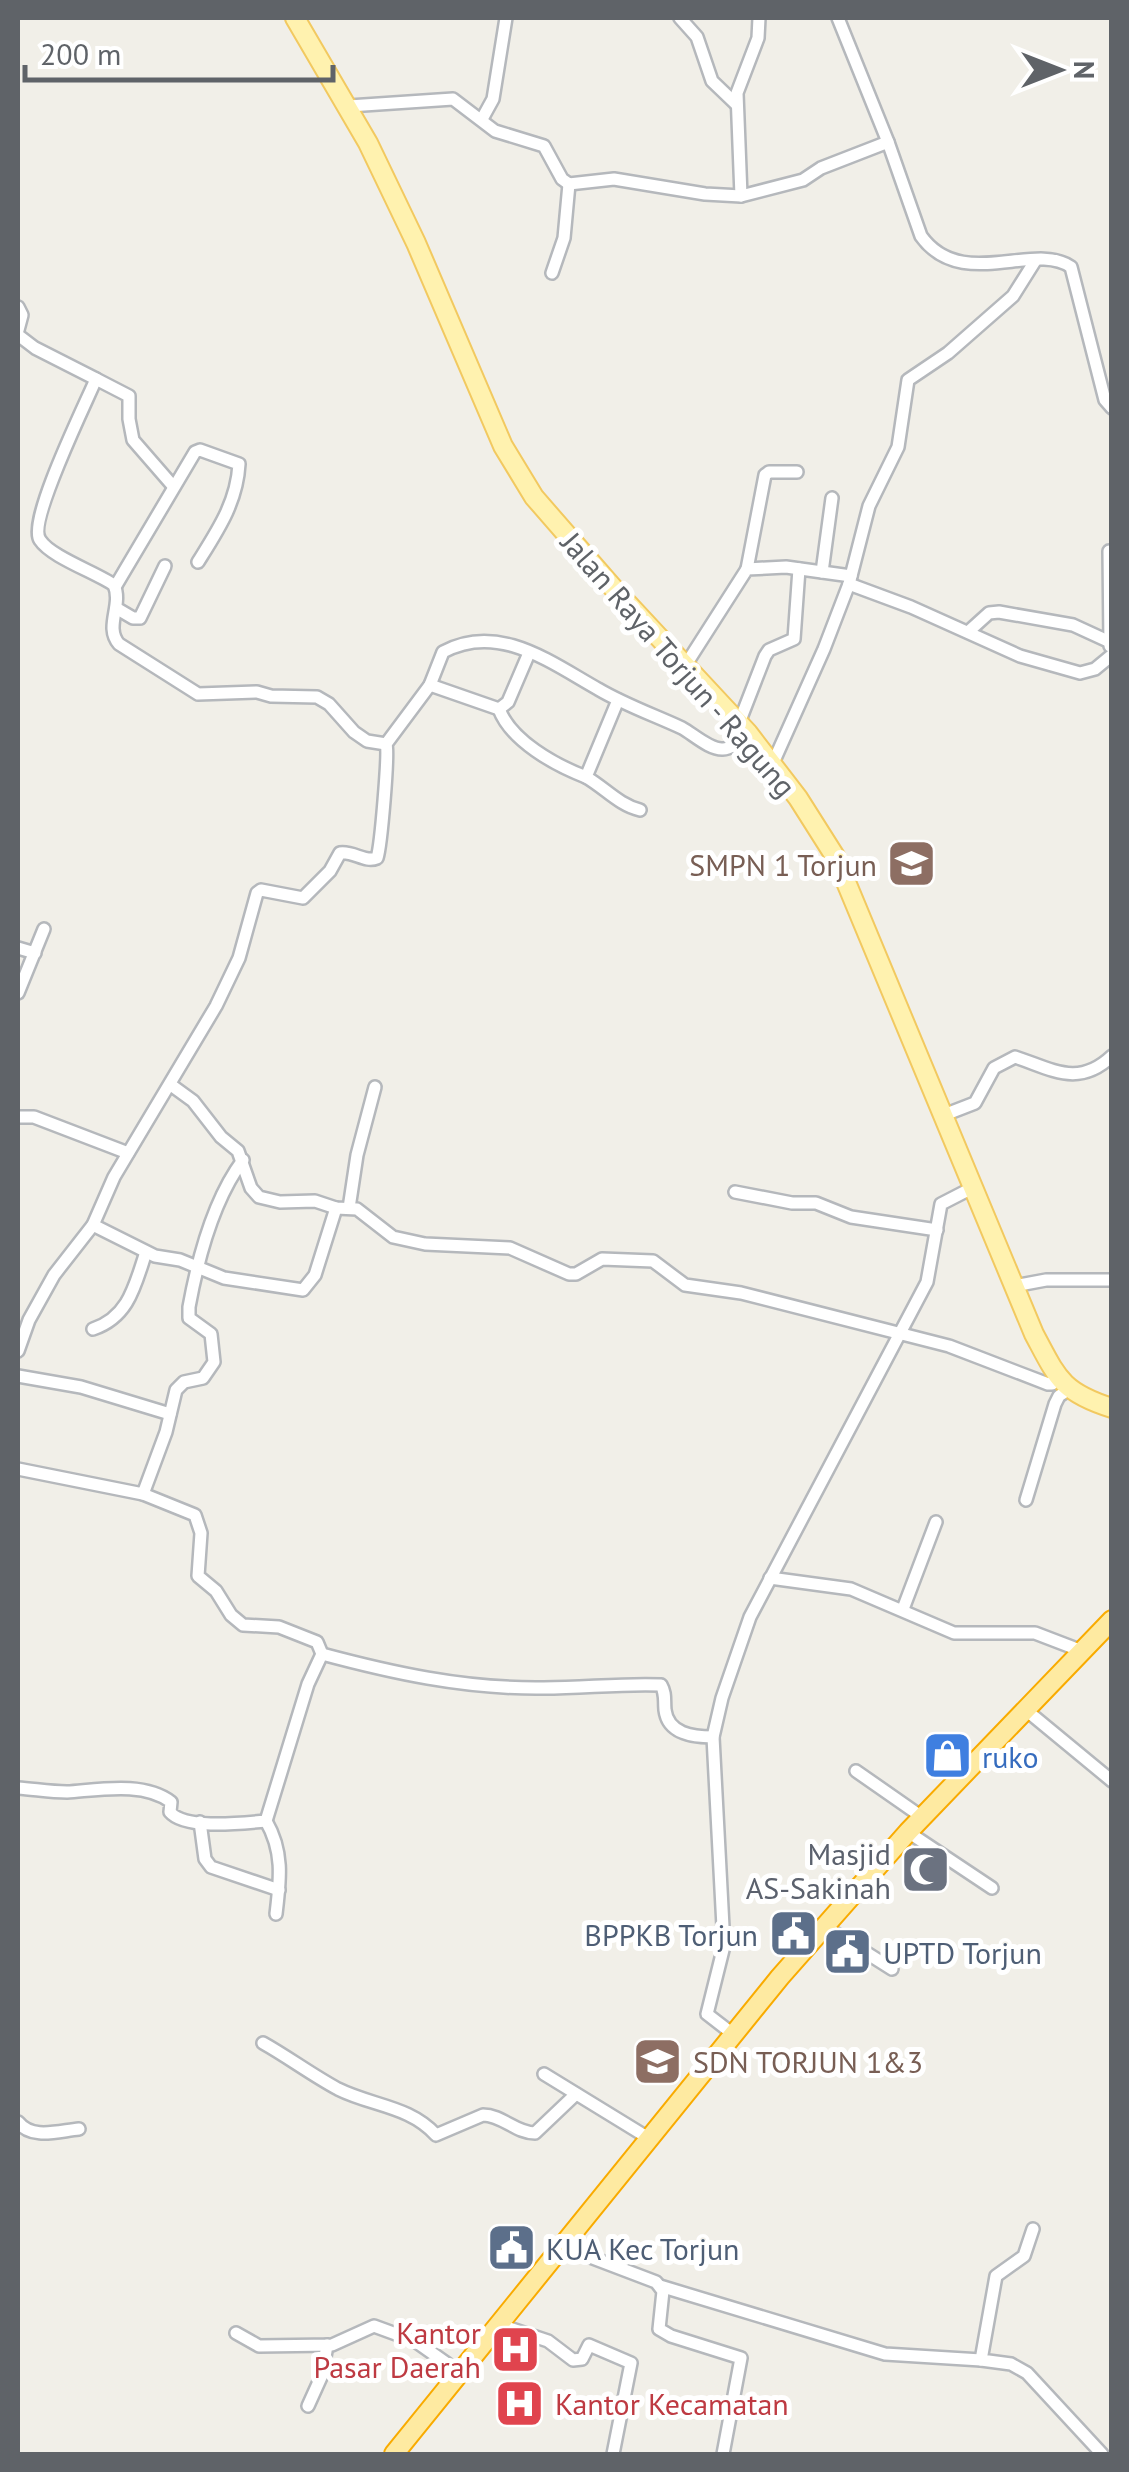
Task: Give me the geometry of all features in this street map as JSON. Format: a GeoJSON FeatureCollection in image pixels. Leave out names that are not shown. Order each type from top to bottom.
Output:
{"type":"FeatureCollection","features":[{"type":"Feature","properties":{"kind":"highway"},"geometry":{"type":"LineString","coordinates":[[394,2454],[732,2034],[824,1926],[922,1817],[1112,1620]]}},
{"type":"Feature","properties":{"kind":"main road","name":"Jalan Raya Torjun - Ragung"},"geometry":{"type":"LineString","coordinates":[[295,18],[349,106],[416,243],[511,460],[550,516],[744,728],[808,812],[836,858],[1034,1334],[1062,1382]]}},
{"type":"Feature","properties":{"kind":"main road"},"geometry":{"type":"LineString","coordinates":[[1062,1382],[1112,1408]]}},
{"type":"Feature","properties":{"kind":"street"},"geometry":{"type":"LineString","coordinates":[[482,120],[493,98],[506,18]]}},
{"type":"Feature","properties":{"kind":"street"},"geometry":{"type":"LineString","coordinates":[[680,18],[697,36],[712,81],[736,104]]}},
{"type":"Feature","properties":{"kind":"street"},"geometry":{"type":"LineString","coordinates":[[741,196],[736,104],[740,82],[758,38],[759,18]]}},
{"type":"Feature","properties":{"kind":"street"},"geometry":{"type":"LineString","coordinates":[[838,18],[921,236],[930,249],[950,259],[972,262],[1053,260],[1070,267],[1105,400],[1112,408]]}},
{"type":"Feature","properties":{"kind":"street"},"geometry":{"type":"LineString","coordinates":[[349,106],[429,103],[446,98],[495,131],[544,146],[569,184],[614,179],[705,194],[741,196],[803,180],[884,142]]}},
{"type":"Feature","properties":{"kind":"street"},"geometry":{"type":"LineString","coordinates":[[552,273],[564,238],[569,184]]}},
{"type":"Feature","properties":{"kind":"street"},"geometry":{"type":"LineString","coordinates":[[772,763],[850,580],[870,506],[898,448],[908,380],[948,353],[1013,296],[1035,261]]}},
{"type":"Feature","properties":{"kind":"street"},"geometry":{"type":"LineString","coordinates":[[18,307],[22,314],[18,333],[35,348],[129,396],[128,419],[133,440],[173,486]]}},
{"type":"Feature","properties":{"kind":"street"},"geometry":{"type":"LineString","coordinates":[[96,378],[50,482],[37,532],[40,542],[115,588]]}},
{"type":"Feature","properties":{"kind":"street"},"geometry":{"type":"LineString","coordinates":[[198,562],[237,492],[239,464],[200,450],[173,486],[115,588],[112,632],[119,644],[186,689],[206,696],[256,692],[318,697],[354,732],[386,744]]}},
{"type":"Feature","properties":{"kind":"street"},"geometry":{"type":"LineString","coordinates":[[685,666],[747,568],[765,475],[797,472]]}},
{"type":"Feature","properties":{"kind":"street"},"geometry":{"type":"LineString","coordinates":[[822,572],[832,498]]}},
{"type":"Feature","properties":{"kind":"street"},"geometry":{"type":"LineString","coordinates":[[747,568],[799,569],[850,580],[1020,656],[1080,673],[1095,669],[1110,650],[1110,550]]}},
{"type":"Feature","properties":{"kind":"street"},"geometry":{"type":"LineString","coordinates":[[116,608],[140,618],[165,566]]}},
{"type":"Feature","properties":{"kind":"street"},"geometry":{"type":"LineString","coordinates":[[386,744],[430,685],[442,652],[463,642],[496,640],[549,658],[618,700],[721,750],[729,748],[744,728],[765,656],[794,638],[799,569]]}},
{"type":"Feature","properties":{"kind":"street"},"geometry":{"type":"LineString","coordinates":[[968,632],[988,613],[999,612],[1073,624],[1110,650]]}},
{"type":"Feature","properties":{"kind":"street"},"geometry":{"type":"LineString","coordinates":[[499,709],[508,702],[530,653]]}},
{"type":"Feature","properties":{"kind":"street"},"geometry":{"type":"LineString","coordinates":[[430,685],[499,709],[507,726],[534,749],[606,788],[628,808],[640,810]]}},
{"type":"Feature","properties":{"kind":"street"},"geometry":{"type":"LineString","coordinates":[[586,777],[618,700]]}},
{"type":"Feature","properties":{"kind":"street"},"geometry":{"type":"LineString","coordinates":[[18,1350],[23,1318],[93,1225],[128,1152],[216,1006],[239,958],[257,893],[262,890],[304,898],[330,872],[340,853],[369,860],[378,858],[383,781],[390,755],[386,744]]}},
{"type":"Feature","properties":{"kind":"street"},"geometry":{"type":"LineString","coordinates":[[18,993],[44,929]]}},
{"type":"Feature","properties":{"kind":"street"},"geometry":{"type":"LineString","coordinates":[[18,948],[35,953]]}},
{"type":"Feature","properties":{"kind":"street"},"geometry":{"type":"LineString","coordinates":[[944,1115],[975,1103],[994,1068],[1014,1057],[1076,1076],[1102,1066],[1112,1056]]}},
{"type":"Feature","properties":{"kind":"street"},"geometry":{"type":"LineString","coordinates":[[171,1085],[193,1101],[243,1160],[251,1188],[259,1197],[280,1202],[315,1201],[342,1208],[368,1216],[392,1237],[510,1248],[569,1274],[602,1259],[653,1261],[686,1285],[741,1293],[949,1346],[1048,1384],[1062,1382],[1026,1500]]}},
{"type":"Feature","properties":{"kind":"street"},"geometry":{"type":"LineString","coordinates":[[93,1225],[146,1252],[240,1282],[303,1290],[315,1275],[342,1208],[375,1087]]}},
{"type":"Feature","properties":{"kind":"street"},"geometry":{"type":"LineString","coordinates":[[18,1117],[34,1117],[128,1152]]}},
{"type":"Feature","properties":{"kind":"street"},"geometry":{"type":"LineString","coordinates":[[143,1494],[180,1384],[203,1378],[214,1362],[211,1334],[189,1318],[198,1266],[230,1178],[243,1160]]}},
{"type":"Feature","properties":{"kind":"street"},"geometry":{"type":"LineString","coordinates":[[732,2034],[707,2014],[724,1946],[713,1737],[735,1654],[770,1578],[926,1282],[941,1204],[974,1187]]}},
{"type":"Feature","properties":{"kind":"street"},"geometry":{"type":"LineString","coordinates":[[735,1192],[792,1203],[816,1203],[851,1216],[936,1230]]}},
{"type":"Feature","properties":{"kind":"street"},"geometry":{"type":"LineString","coordinates":[[94,1330],[116,1320],[134,1290],[146,1252]]}},
{"type":"Feature","properties":{"kind":"street"},"geometry":{"type":"LineString","coordinates":[[1014,1286],[1046,1280],[1112,1280]]}},
{"type":"Feature","properties":{"kind":"street"},"geometry":{"type":"LineString","coordinates":[[18,1376],[80,1387],[170,1414]]}},
{"type":"Feature","properties":{"kind":"street"},"geometry":{"type":"LineString","coordinates":[[18,1469],[143,1494],[195,1515],[200,1534],[198,1576],[220,1594],[236,1619],[244,1624],[279,1627],[318,1642],[322,1654],[308,1684],[266,1822],[279,1850],[276,1914]]}},
{"type":"Feature","properties":{"kind":"street"},"geometry":{"type":"LineString","coordinates":[[904,1609],[936,1522]]}},
{"type":"Feature","properties":{"kind":"street"},"geometry":{"type":"LineString","coordinates":[[770,1578],[851,1589],[954,1632],[1035,1634],[1082,1652]]}},
{"type":"Feature","properties":{"kind":"street"},"geometry":{"type":"LineString","coordinates":[[322,1654],[404,1675],[480,1686],[661,1685],[665,1690],[666,1717],[674,1727],[686,1734],[713,1737]]}},
{"type":"Feature","properties":{"kind":"street"},"geometry":{"type":"LineString","coordinates":[[1026,1710],[1112,1781]]}},
{"type":"Feature","properties":{"kind":"street"},"geometry":{"type":"LineString","coordinates":[[856,1771],[922,1817]]}},
{"type":"Feature","properties":{"kind":"street"},"geometry":{"type":"LineString","coordinates":[[18,1788],[144,1791],[171,1802],[174,1818],[266,1822]]}},
{"type":"Feature","properties":{"kind":"street"},"geometry":{"type":"LineString","coordinates":[[200,1822],[204,1859],[211,1867],[279,1890]]}},
{"type":"Feature","properties":{"kind":"street"},"geometry":{"type":"LineString","coordinates":[[908,1832],[992,1888]]}},
{"type":"Feature","properties":{"kind":"street"},"geometry":{"type":"LineString","coordinates":[[824,1926],[892,1969]]}},
{"type":"Feature","properties":{"kind":"street"},"geometry":{"type":"LineString","coordinates":[[263,2043],[340,2090],[424,2121],[436,2135],[483,2115],[535,2134],[576,2094]]}},
{"type":"Feature","properties":{"kind":"street"},"geometry":{"type":"LineString","coordinates":[[544,2074],[650,2139]]}},
{"type":"Feature","properties":{"kind":"street"},"geometry":{"type":"LineString","coordinates":[[18,2122],[27,2132],[34,2133],[79,2129]]}},
{"type":"Feature","properties":{"kind":"street"},"geometry":{"type":"LineString","coordinates":[[981,2360],[996,2276],[1024,2256],[1033,2229]]}},
{"type":"Feature","properties":{"kind":"street"},"geometry":{"type":"LineString","coordinates":[[564,2247],[660,2286],[885,2354],[1011,2364],[1027,2373],[1102,2454]]}},
{"type":"Feature","properties":{"kind":"street"},"geometry":{"type":"LineString","coordinates":[[660,2286],[663,2297],[659,2329],[670,2336],[738,2354],[742,2362],[723,2454]]}},
{"type":"Feature","properties":{"kind":"street"},"geometry":{"type":"LineString","coordinates":[[500,2325],[548,2341],[574,2360],[582,2359],[588,2345],[630,2363],[613,2454]]}},
{"type":"Feature","properties":{"kind":"street"},"geometry":{"type":"LineString","coordinates":[[236,2332],[260,2346],[326,2346],[374,2326],[416,2341],[459,2372]]}},
{"type":"Feature","properties":{"kind":"street"},"geometry":{"type":"LineString","coordinates":[[308,2406],[322,2375],[326,2346]]}},
{"type":"Feature","properties":{"kind":"place","name":"SMPN 1 Torjun"},"geometry":{"type":"Point","coordinates":[912,864]}},
{"type":"Feature","properties":{"kind":"place","name":"ruko"},"geometry":{"type":"Point","coordinates":[947,1756]}},
{"type":"Feature","properties":{"kind":"place","name":"Masjid AS-Sakinah"},"geometry":{"type":"Point","coordinates":[926,1870]}},
{"type":"Feature","properties":{"kind":"place","name":"BPPKB Torjun"},"geometry":{"type":"Point","coordinates":[793,1934]}},
{"type":"Feature","properties":{"kind":"place","name":"UPTD Torjun"},"geometry":{"type":"Point","coordinates":[848,1952]}},
{"type":"Feature","properties":{"kind":"place","name":"SDN TORJUN 1&3"},"geometry":{"type":"Point","coordinates":[658,2061]}},
{"type":"Feature","properties":{"kind":"place","name":"KUA Kec Torjun"},"geometry":{"type":"Point","coordinates":[511,2248]}},
{"type":"Feature","properties":{"kind":"place","name":"Kantor Pasar Daerah"},"geometry":{"type":"Point","coordinates":[516,2349]}},
{"type":"Feature","properties":{"kind":"place","name":"Kantor Kecamatan"},"geometry":{"type":"Point","coordinates":[520,2403]}}]}
